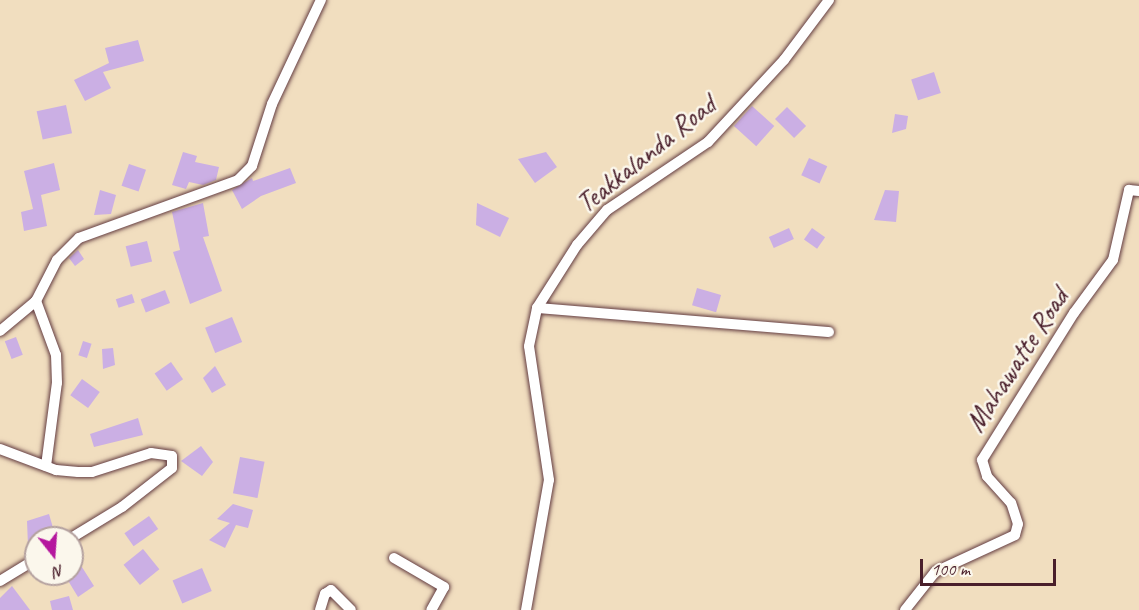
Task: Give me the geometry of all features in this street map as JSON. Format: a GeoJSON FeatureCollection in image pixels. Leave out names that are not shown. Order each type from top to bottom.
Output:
{"type":"FeatureCollection","features":[{"type":"Feature","properties":{"kind":"street"},"geometry":{"type":"LineString","coordinates":[[0,331],[36,301],[57,260],[79,238],[212,192],[238,180],[252,166],[272,104],[321,0]]}},
{"type":"Feature","properties":{"kind":"street","name":"Teakkalanda Road"},"geometry":{"type":"LineString","coordinates":[[526,610],[549,480],[529,346],[537,308],[577,245],[607,210],[708,142],[784,60],[829,0]]}},
{"type":"Feature","properties":{"kind":"street","name":"Mahawatte Road"},"geometry":{"type":"LineString","coordinates":[[905,610],[934,572],[1015,535],[1018,524],[1011,503],[987,476],[982,460],[1074,313],[1113,260],[1129,190],[1139,191]]}},
{"type":"Feature","properties":{"kind":"street"},"geometry":{"type":"LineString","coordinates":[[36,301],[48,329],[56,364],[46,466]]}},
{"type":"Feature","properties":{"kind":"street"},"geometry":{"type":"LineString","coordinates":[[537,308],[829,332]]}},
{"type":"Feature","properties":{"kind":"street"},"geometry":{"type":"LineString","coordinates":[[0,449],[46,466],[92,471],[163,451],[175,461],[122,507],[84,530]]}},
{"type":"Feature","properties":{"kind":"street"},"geometry":{"type":"LineString","coordinates":[[394,558],[444,587],[431,610]]}},
{"type":"Feature","properties":{"kind":"street"},"geometry":{"type":"LineString","coordinates":[[0,580],[24,566]]}},
{"type":"Feature","properties":{"kind":"street"},"geometry":{"type":"LineString","coordinates":[[320,610],[325,594],[331,590],[351,610]]}},
{"type":"Feature","properties":{"kind":"building"},"geometry":{"type":"Polygon","coordinates":[[[138,40],[144,61],[103,72],[111,88],[85,101],[74,80],[109,63],[105,48],[138,40]]]}},
{"type":"Feature","properties":{"kind":"building"},"geometry":{"type":"Polygon","coordinates":[[[934,72],[941,93],[918,100],[911,79],[934,72]]]}},
{"type":"Feature","properties":{"kind":"building"},"geometry":{"type":"Polygon","coordinates":[[[66,105],[72,133],[43,140],[37,111],[66,105]]]}},
{"type":"Feature","properties":{"kind":"building"},"geometry":{"type":"Polygon","coordinates":[[[752,106],[774,126],[756,146],[734,126],[752,106]]]}},
{"type":"Feature","properties":{"kind":"building"},"geometry":{"type":"Polygon","coordinates":[[[787,107],[806,126],[794,138],[775,119],[787,107]]]}},
{"type":"Feature","properties":{"kind":"building"},"geometry":{"type":"Polygon","coordinates":[[[895,114],[908,116],[906,129],[892,133],[895,114]]]}},
{"type":"Feature","properties":{"kind":"building"},"geometry":{"type":"Polygon","coordinates":[[[183,152],[197,156],[195,162],[219,167],[216,180],[203,185],[189,182],[186,189],[172,185],[183,152]]]}},
{"type":"Feature","properties":{"kind":"building"},"geometry":{"type":"Polygon","coordinates":[[[546,152],[557,167],[535,183],[518,159],[546,152]]]}},
{"type":"Feature","properties":{"kind":"building"},"geometry":{"type":"Polygon","coordinates":[[[809,158],[827,166],[820,183],[801,175],[809,158]]]}},
{"type":"Feature","properties":{"kind":"building"},"geometry":{"type":"Polygon","coordinates":[[[54,163],[60,190],[41,195],[47,226],[24,231],[21,212],[33,209],[24,171],[54,163]]]}},
{"type":"Feature","properties":{"kind":"building"},"geometry":{"type":"Polygon","coordinates":[[[129,164],[146,170],[139,192],[122,186],[129,164]]]}},
{"type":"Feature","properties":{"kind":"building"},"geometry":{"type":"Polygon","coordinates":[[[290,168],[296,183],[261,196],[242,209],[232,190],[252,178],[253,181],[290,168]]]}},
{"type":"Feature","properties":{"kind":"building"},"geometry":{"type":"Polygon","coordinates":[[[100,190],[116,195],[111,214],[94,215],[100,190]]]}},
{"type":"Feature","properties":{"kind":"building"},"geometry":{"type":"Polygon","coordinates":[[[885,190],[899,191],[896,222],[874,220],[885,190]]]}},
{"type":"Feature","properties":{"kind":"building"},"geometry":{"type":"Polygon","coordinates":[[[203,203],[209,236],[203,237],[222,291],[190,304],[173,252],[180,250],[172,212],[203,203]]]}},
{"type":"Feature","properties":{"kind":"building"},"geometry":{"type":"Polygon","coordinates":[[[477,203],[509,218],[500,237],[476,225],[477,203]]]}},
{"type":"Feature","properties":{"kind":"building"},"geometry":{"type":"Polygon","coordinates":[[[789,228],[794,239],[774,248],[769,237],[789,228]]]}},
{"type":"Feature","properties":{"kind":"building"},"geometry":{"type":"Polygon","coordinates":[[[812,228],[825,237],[817,249],[804,239],[812,228]]]}},
{"type":"Feature","properties":{"kind":"building"},"geometry":{"type":"Polygon","coordinates":[[[147,241],[152,261],[131,267],[126,246],[147,241]]]}},
{"type":"Feature","properties":{"kind":"building"},"geometry":{"type":"Polygon","coordinates":[[[78,250],[84,259],[75,266],[69,258],[78,250]]]}},
{"type":"Feature","properties":{"kind":"building"},"geometry":{"type":"Polygon","coordinates":[[[697,288],[721,295],[716,312],[692,305],[697,288]]]}},
{"type":"Feature","properties":{"kind":"building"},"geometry":{"type":"Polygon","coordinates":[[[165,290],[170,303],[146,312],[141,299],[165,290]]]}},
{"type":"Feature","properties":{"kind":"building"},"geometry":{"type":"Polygon","coordinates":[[[132,294],[135,303],[119,308],[116,299],[132,294]]]}},
{"type":"Feature","properties":{"kind":"building"},"geometry":{"type":"Polygon","coordinates":[[[232,317],[242,342],[215,353],[205,328],[232,317]]]}},
{"type":"Feature","properties":{"kind":"building"},"geometry":{"type":"Polygon","coordinates":[[[16,337],[23,355],[12,359],[5,341],[16,337]]]}},
{"type":"Feature","properties":{"kind":"building"},"geometry":{"type":"Polygon","coordinates":[[[83,341],[92,344],[87,358],[78,355],[83,341]]]}},
{"type":"Feature","properties":{"kind":"building"},"geometry":{"type":"Polygon","coordinates":[[[113,348],[115,365],[103,369],[102,349],[113,348]]]}},
{"type":"Feature","properties":{"kind":"building"},"geometry":{"type":"Polygon","coordinates":[[[171,362],[183,379],[167,391],[155,373],[171,362]]]}},
{"type":"Feature","properties":{"kind":"building"},"geometry":{"type":"Polygon","coordinates":[[[215,366],[226,385],[212,393],[203,378],[215,366]]]}},
{"type":"Feature","properties":{"kind":"building"},"geometry":{"type":"Polygon","coordinates":[[[82,379],[100,392],[88,408],[70,395],[82,379]]]}},
{"type":"Feature","properties":{"kind":"building"},"geometry":{"type":"Polygon","coordinates":[[[138,418],[143,435],[94,447],[90,434],[138,418]]]}},
{"type":"Feature","properties":{"kind":"building"},"geometry":{"type":"Polygon","coordinates":[[[201,446],[213,462],[202,476],[181,461],[201,446]]]}},
{"type":"Feature","properties":{"kind":"building"},"geometry":{"type":"Polygon","coordinates":[[[240,457],[265,462],[257,498],[233,493],[240,457]]]}},
{"type":"Feature","properties":{"kind":"building"},"geometry":{"type":"Polygon","coordinates":[[[233,504],[253,510],[248,528],[236,525],[225,548],[209,540],[230,523],[217,519],[233,504]]]}},
{"type":"Feature","properties":{"kind":"building"},"geometry":{"type":"Polygon","coordinates":[[[49,514],[52,526],[27,526],[27,521],[49,514]]]}},
{"type":"Feature","properties":{"kind":"building"},"geometry":{"type":"Polygon","coordinates":[[[149,516],[158,529],[134,546],[124,533],[149,516]]]}},
{"type":"Feature","properties":{"kind":"building"},"geometry":{"type":"Polygon","coordinates":[[[143,549],[159,569],[140,585],[124,565],[143,549]]]}},
{"type":"Feature","properties":{"kind":"building"},"geometry":{"type":"Polygon","coordinates":[[[202,568],[212,591],[182,604],[173,581],[202,568]]]}},
{"type":"Feature","properties":{"kind":"building"},"geometry":{"type":"Polygon","coordinates":[[[84,570],[94,586],[78,597],[71,586],[84,586],[84,570]]]}},
{"type":"Feature","properties":{"kind":"building"},"geometry":{"type":"Polygon","coordinates":[[[12,586],[30,610],[0,610],[0,598],[12,586]]]}},
{"type":"Feature","properties":{"kind":"building"},"geometry":{"type":"Polygon","coordinates":[[[69,596],[73,610],[52,610],[50,601],[69,596]]]}}]}
